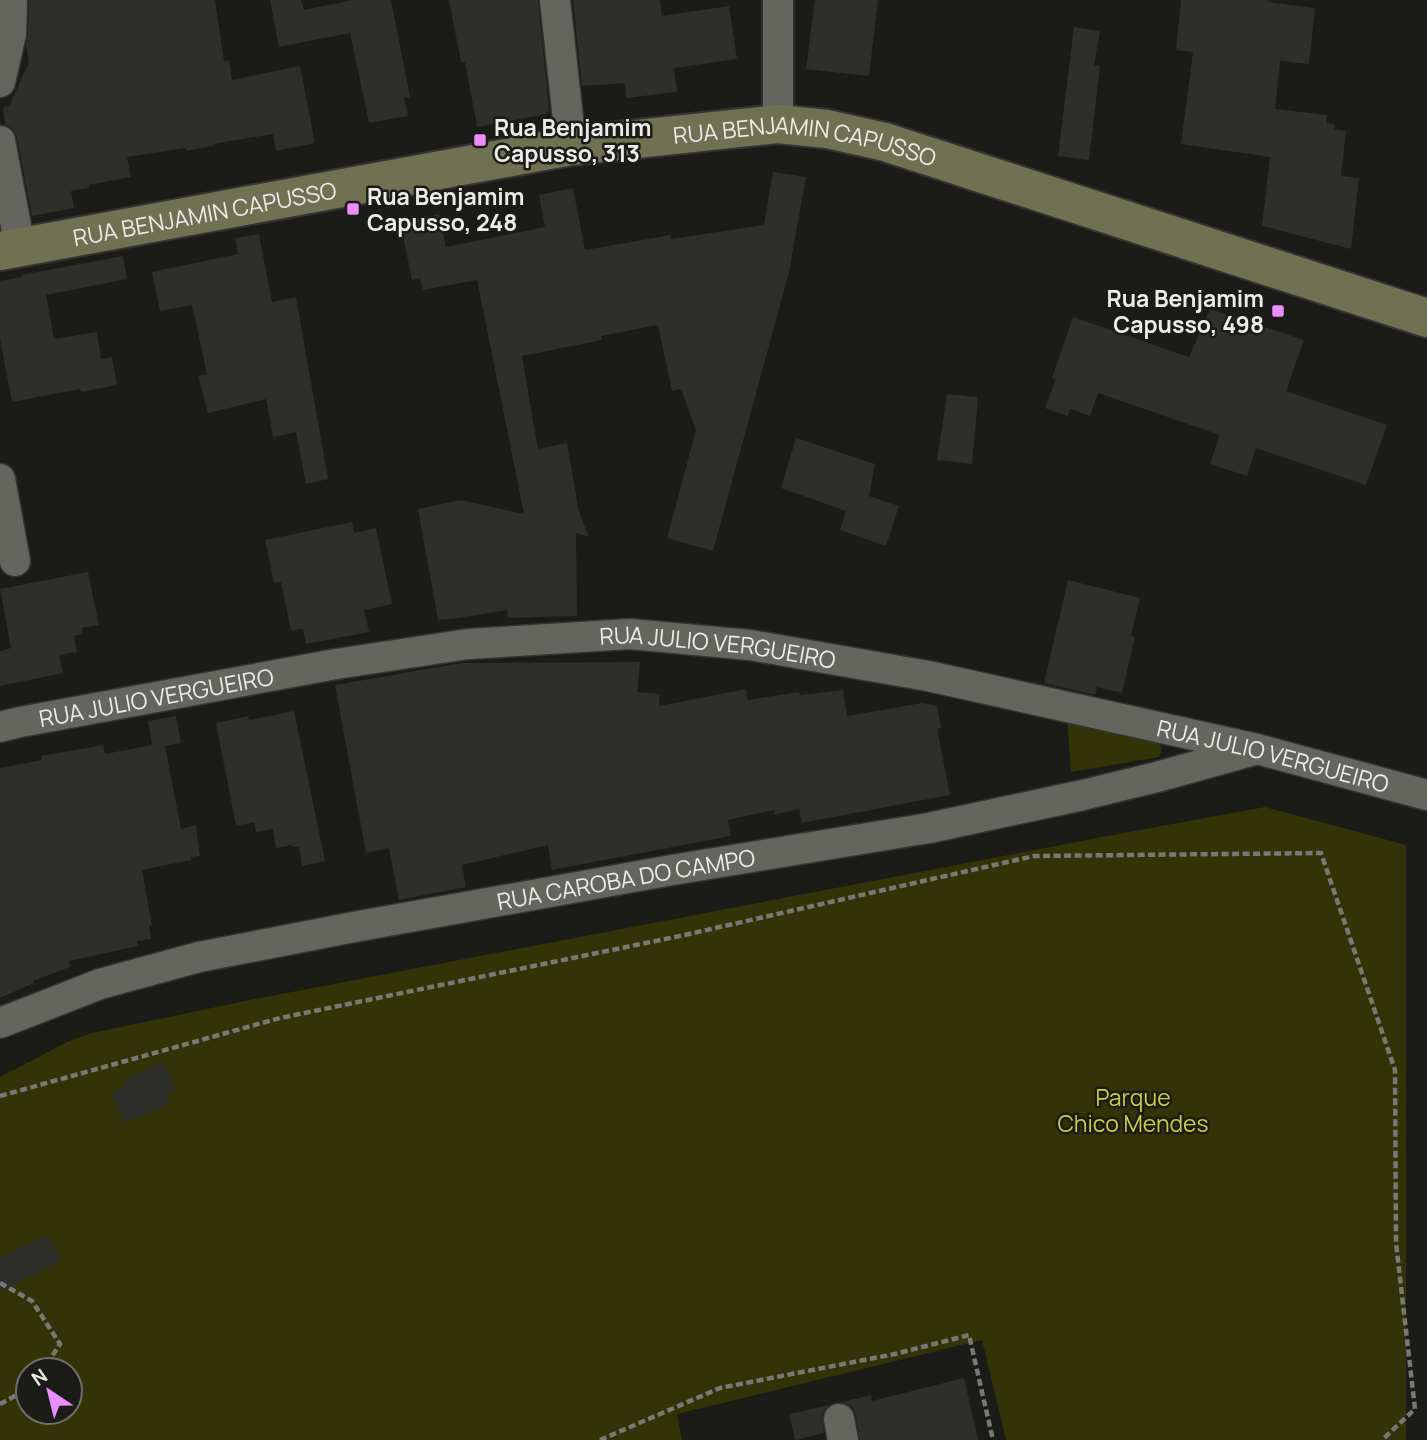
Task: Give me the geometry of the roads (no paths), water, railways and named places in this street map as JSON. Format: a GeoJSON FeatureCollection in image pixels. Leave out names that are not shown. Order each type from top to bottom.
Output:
{"type":"FeatureCollection","features":[{"type":"Feature","properties":{"kind":"street"},"geometry":{"type":"LineString","coordinates":[[0,82],[11,34],[12,0]]}},
{"type":"Feature","properties":{"kind":"street"},"geometry":{"type":"LineString","coordinates":[[555,0],[571,146]]}},
{"type":"Feature","properties":{"kind":"street"},"geometry":{"type":"LineString","coordinates":[[778,0],[778,124]]}},
{"type":"Feature","properties":{"kind":"street","name":"RUA BENJAMIN CAPUSSO"},"geometry":{"type":"LineString","coordinates":[[10,249],[571,146],[778,124],[827,129],[885,142],[1427,318]]}},
{"type":"Feature","properties":{"kind":"street"},"geometry":{"type":"LineString","coordinates":[[0,141],[10,249]]}},
{"type":"Feature","properties":{"kind":"street"},"geometry":{"type":"LineString","coordinates":[[0,479],[3,514],[15,561]]}},
{"type":"Feature","properties":{"kind":"street","name":"RUA JULIO VERGUEIRO"},"geometry":{"type":"LineString","coordinates":[[0,727],[323,666],[455,646],[630,634],[750,645],[928,676],[1257,749],[1427,795]]}},
{"type":"Feature","properties":{"kind":"street","name":"RUA CAROBA DO CAMPO"},"geometry":{"type":"LineString","coordinates":[[0,1023],[100,984],[199,957],[658,872],[929,828],[1083,795],[1257,749]]}},
{"type":"Feature","properties":{"kind":"place","name":"Rua Benjamim Capusso, 313"},"geometry":{"type":"Point","coordinates":[480,140]}},
{"type":"Feature","properties":{"kind":"place","name":"Rua Benjamim Capusso, 248"},"geometry":{"type":"Point","coordinates":[353,209]}},
{"type":"Feature","properties":{"kind":"place","name":"Rua Benjamim Capusso, 498"},"geometry":{"type":"Point","coordinates":[1278,311]}},
{"type":"Feature","properties":{"kind":"park label","name":"Parque Chico Mendes"},"geometry":{"type":"Point","coordinates":[1133,1110]}}]}
